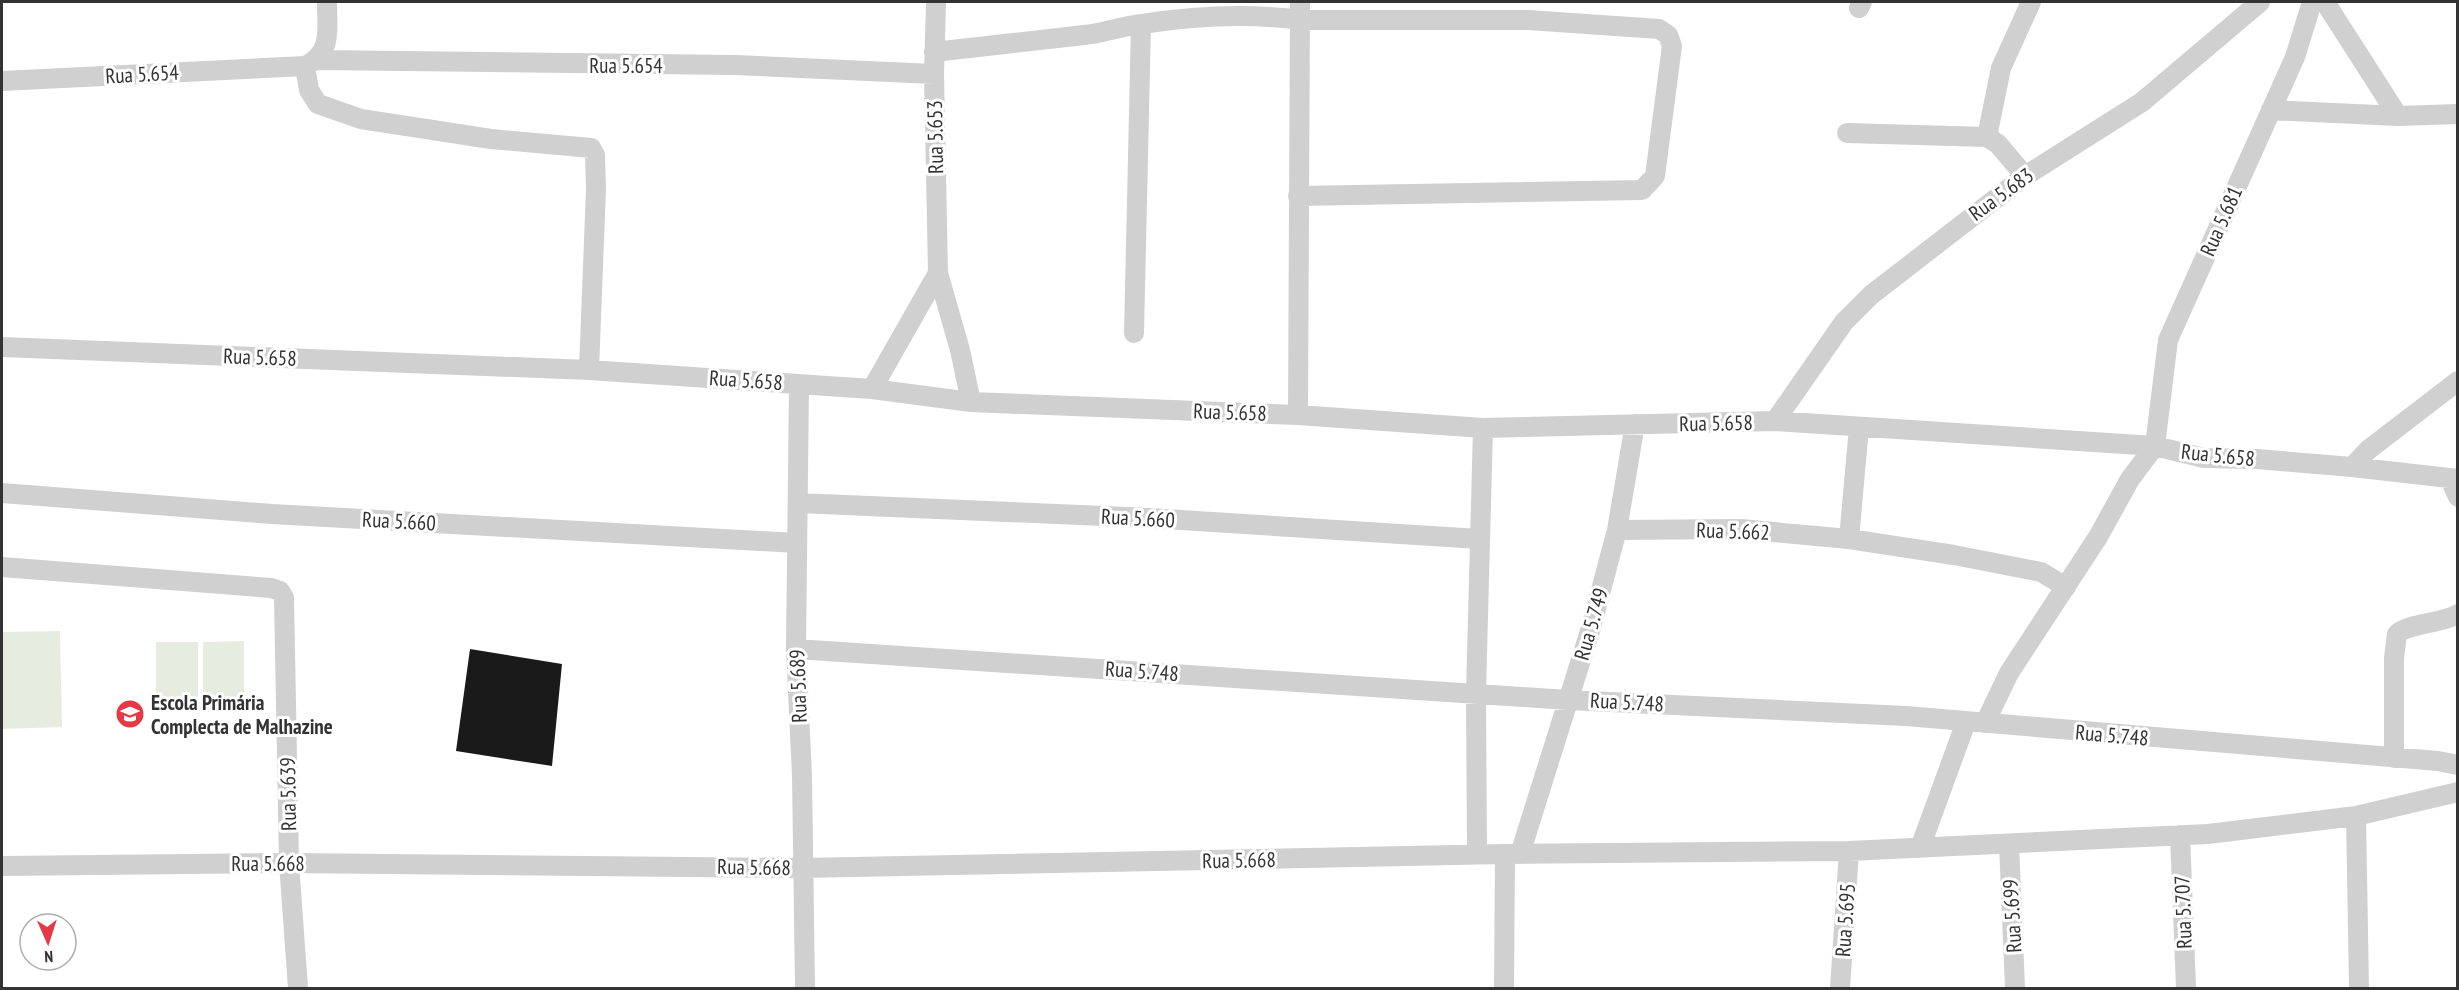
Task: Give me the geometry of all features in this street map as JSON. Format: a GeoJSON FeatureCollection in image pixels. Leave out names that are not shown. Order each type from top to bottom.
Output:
{"type":"FeatureCollection","features":[{"type":"Feature","properties":{"kind":"street"},"geometry":{"type":"LineString","coordinates":[[327,2],[327,41],[311,63],[309,90],[318,104],[361,119],[491,140],[591,148],[595,155],[596,189],[589,370]]}},
{"type":"Feature","properties":{"kind":"street","name":"Rua 5.653"},"geometry":{"type":"LineString","coordinates":[[936,2],[934,74],[938,273],[960,350],[971,402]]}},
{"type":"Feature","properties":{"kind":"street"},"geometry":{"type":"LineString","coordinates":[[1988,137],[2001,68],[2031,2]]}},
{"type":"Feature","properties":{"kind":"street","name":"Rua 5.683"},"geometry":{"type":"LineString","coordinates":[[1775,422],[1844,322],[1900,271],[2025,176],[2142,102],[2260,2]]}},
{"type":"Feature","properties":{"kind":"street","name":"Rua 5.681"},"geometry":{"type":"LineString","coordinates":[[2155,446],[2168,340],[2295,57],[2312,2]]}},
{"type":"Feature","properties":{"kind":"street"},"geometry":{"type":"LineString","coordinates":[[2325,2],[2398,117]]}},
{"type":"Feature","properties":{"kind":"street"},"geometry":{"type":"LineString","coordinates":[[934,52],[1085,35],[1141,24],[1210,16],[1280,17],[1301,11],[1528,20],[1659,29],[1668,35],[1672,46],[1655,176],[1642,190],[1298,196]]}},
{"type":"Feature","properties":{"kind":"street"},"geometry":{"type":"LineString","coordinates":[[1298,415],[1301,11]]}},
{"type":"Feature","properties":{"kind":"street"},"geometry":{"type":"LineString","coordinates":[[1134,333],[1141,24]]}},
{"type":"Feature","properties":{"kind":"street","name":"Rua 5.654"},"geometry":{"type":"LineString","coordinates":[[2,81],[311,63],[735,65],[934,74]]}},
{"type":"Feature","properties":{"kind":"street"},"geometry":{"type":"LineString","coordinates":[[2271,110],[2398,117],[2457,114]]}},
{"type":"Feature","properties":{"kind":"street"},"geometry":{"type":"LineString","coordinates":[[1846,133],[1988,137],[1998,144],[2025,176]]}},
{"type":"Feature","properties":{"kind":"street"},"geometry":{"type":"LineString","coordinates":[[872,389],[938,273]]}},
{"type":"Feature","properties":{"kind":"street","name":"Rua 5.658"},"geometry":{"type":"LineString","coordinates":[[2,347],[589,370],[872,389],[971,402],[1298,415],[1483,428],[1775,422],[2155,446],[2204,458],[2258,459],[2352,467],[2455,485]]}},
{"type":"Feature","properties":{"kind":"street"},"geometry":{"type":"LineString","coordinates":[[2352,467],[2368,450],[2457,381]]}},
{"type":"Feature","properties":{"kind":"street","name":"Rua 5.689"},"geometry":{"type":"LineString","coordinates":[[799,384],[796,649],[802,776],[805,988]]}},
{"type":"Feature","properties":{"kind":"street","name":"Rua 5.749"},"geometry":{"type":"LineString","coordinates":[[1504,988],[1513,854],[1569,700],[1617,530],[1635,424]]}},
{"type":"Feature","properties":{"kind":"street"},"geometry":{"type":"LineString","coordinates":[[1849,539],[1859,427]]}},
{"type":"Feature","properties":{"kind":"street"},"geometry":{"type":"LineString","coordinates":[[1477,855],[1476,693],[1483,428]]}},
{"type":"Feature","properties":{"kind":"street"},"geometry":{"type":"LineString","coordinates":[[1920,848],[1975,723],[2098,537],[2130,478],[2155,446]]}},
{"type":"Feature","properties":{"kind":"street","name":"Rua 5.660"},"geometry":{"type":"LineString","coordinates":[[2,493],[272,514],[797,543]]}},
{"type":"Feature","properties":{"kind":"street","name":"Rua 5.660"},"geometry":{"type":"LineString","coordinates":[[798,503],[1150,518],[1479,539]]}},
{"type":"Feature","properties":{"kind":"street","name":"Rua 5.662"},"geometry":{"type":"LineString","coordinates":[[1617,530],[1741,529],[1849,539],[1954,555],[2041,572],[2066,587]]}},
{"type":"Feature","properties":{"kind":"street","name":"Rua 5.639"},"geometry":{"type":"LineString","coordinates":[[2,567],[272,588],[280,591],[284,598],[289,863],[298,988]]}},
{"type":"Feature","properties":{"kind":"street"},"geometry":{"type":"LineString","coordinates":[[2394,758],[2394,658],[2397,634],[2404,628],[2428,625],[2457,614]]}},
{"type":"Feature","properties":{"kind":"street","name":"Rua 5.748"},"geometry":{"type":"LineString","coordinates":[[796,649],[1569,700],[1906,716],[2457,765]]}},
{"type":"Feature","properties":{"kind":"street"},"geometry":{"type":"LineString","coordinates":[[1513,854],[1849,851],[2180,835],[2356,816],[2457,792]]}},
{"type":"Feature","properties":{"kind":"street"},"geometry":{"type":"LineString","coordinates":[[2356,816],[2359,988]]}},
{"type":"Feature","properties":{"kind":"street","name":"Rua 5.707"},"geometry":{"type":"LineString","coordinates":[[2180,835],[2186,988]]}},
{"type":"Feature","properties":{"kind":"street","name":"Rua 5.699"},"geometry":{"type":"LineString","coordinates":[[2009,844],[2015,988]]}},
{"type":"Feature","properties":{"kind":"street","name":"Rua 5.695"},"geometry":{"type":"LineString","coordinates":[[1840,988],[1849,851]]}},
{"type":"Feature","properties":{"kind":"street","name":"Rua 5.668"},"geometry":{"type":"LineString","coordinates":[[2,866],[289,863],[802,868],[1513,854]]}},
{"type":"Feature","properties":{"kind":"shaded area"},"geometry":{"type":"Polygon","coordinates":[[[60,631],[62,727],[2,729],[2,632],[60,631]]]}},
{"type":"Feature","properties":{"kind":"shaded area"},"geometry":{"type":"Polygon","coordinates":[[[244,641],[244,712],[203,712],[203,642],[244,641]]]}},
{"type":"Feature","properties":{"kind":"shaded area"},"geometry":{"type":"Polygon","coordinates":[[[156,642],[198,642],[198,710],[156,711],[156,642]]]}},
{"type":"Feature","properties":{"kind":"building"},"geometry":{"type":"Polygon","coordinates":[[[470,649],[562,664],[552,766],[456,751],[470,649]]]}},
{"type":"Feature","properties":{"kind":"place","name":"Escola Primária Complecta de Malhazine"},"geometry":{"type":"Point","coordinates":[130,714]}}]}
